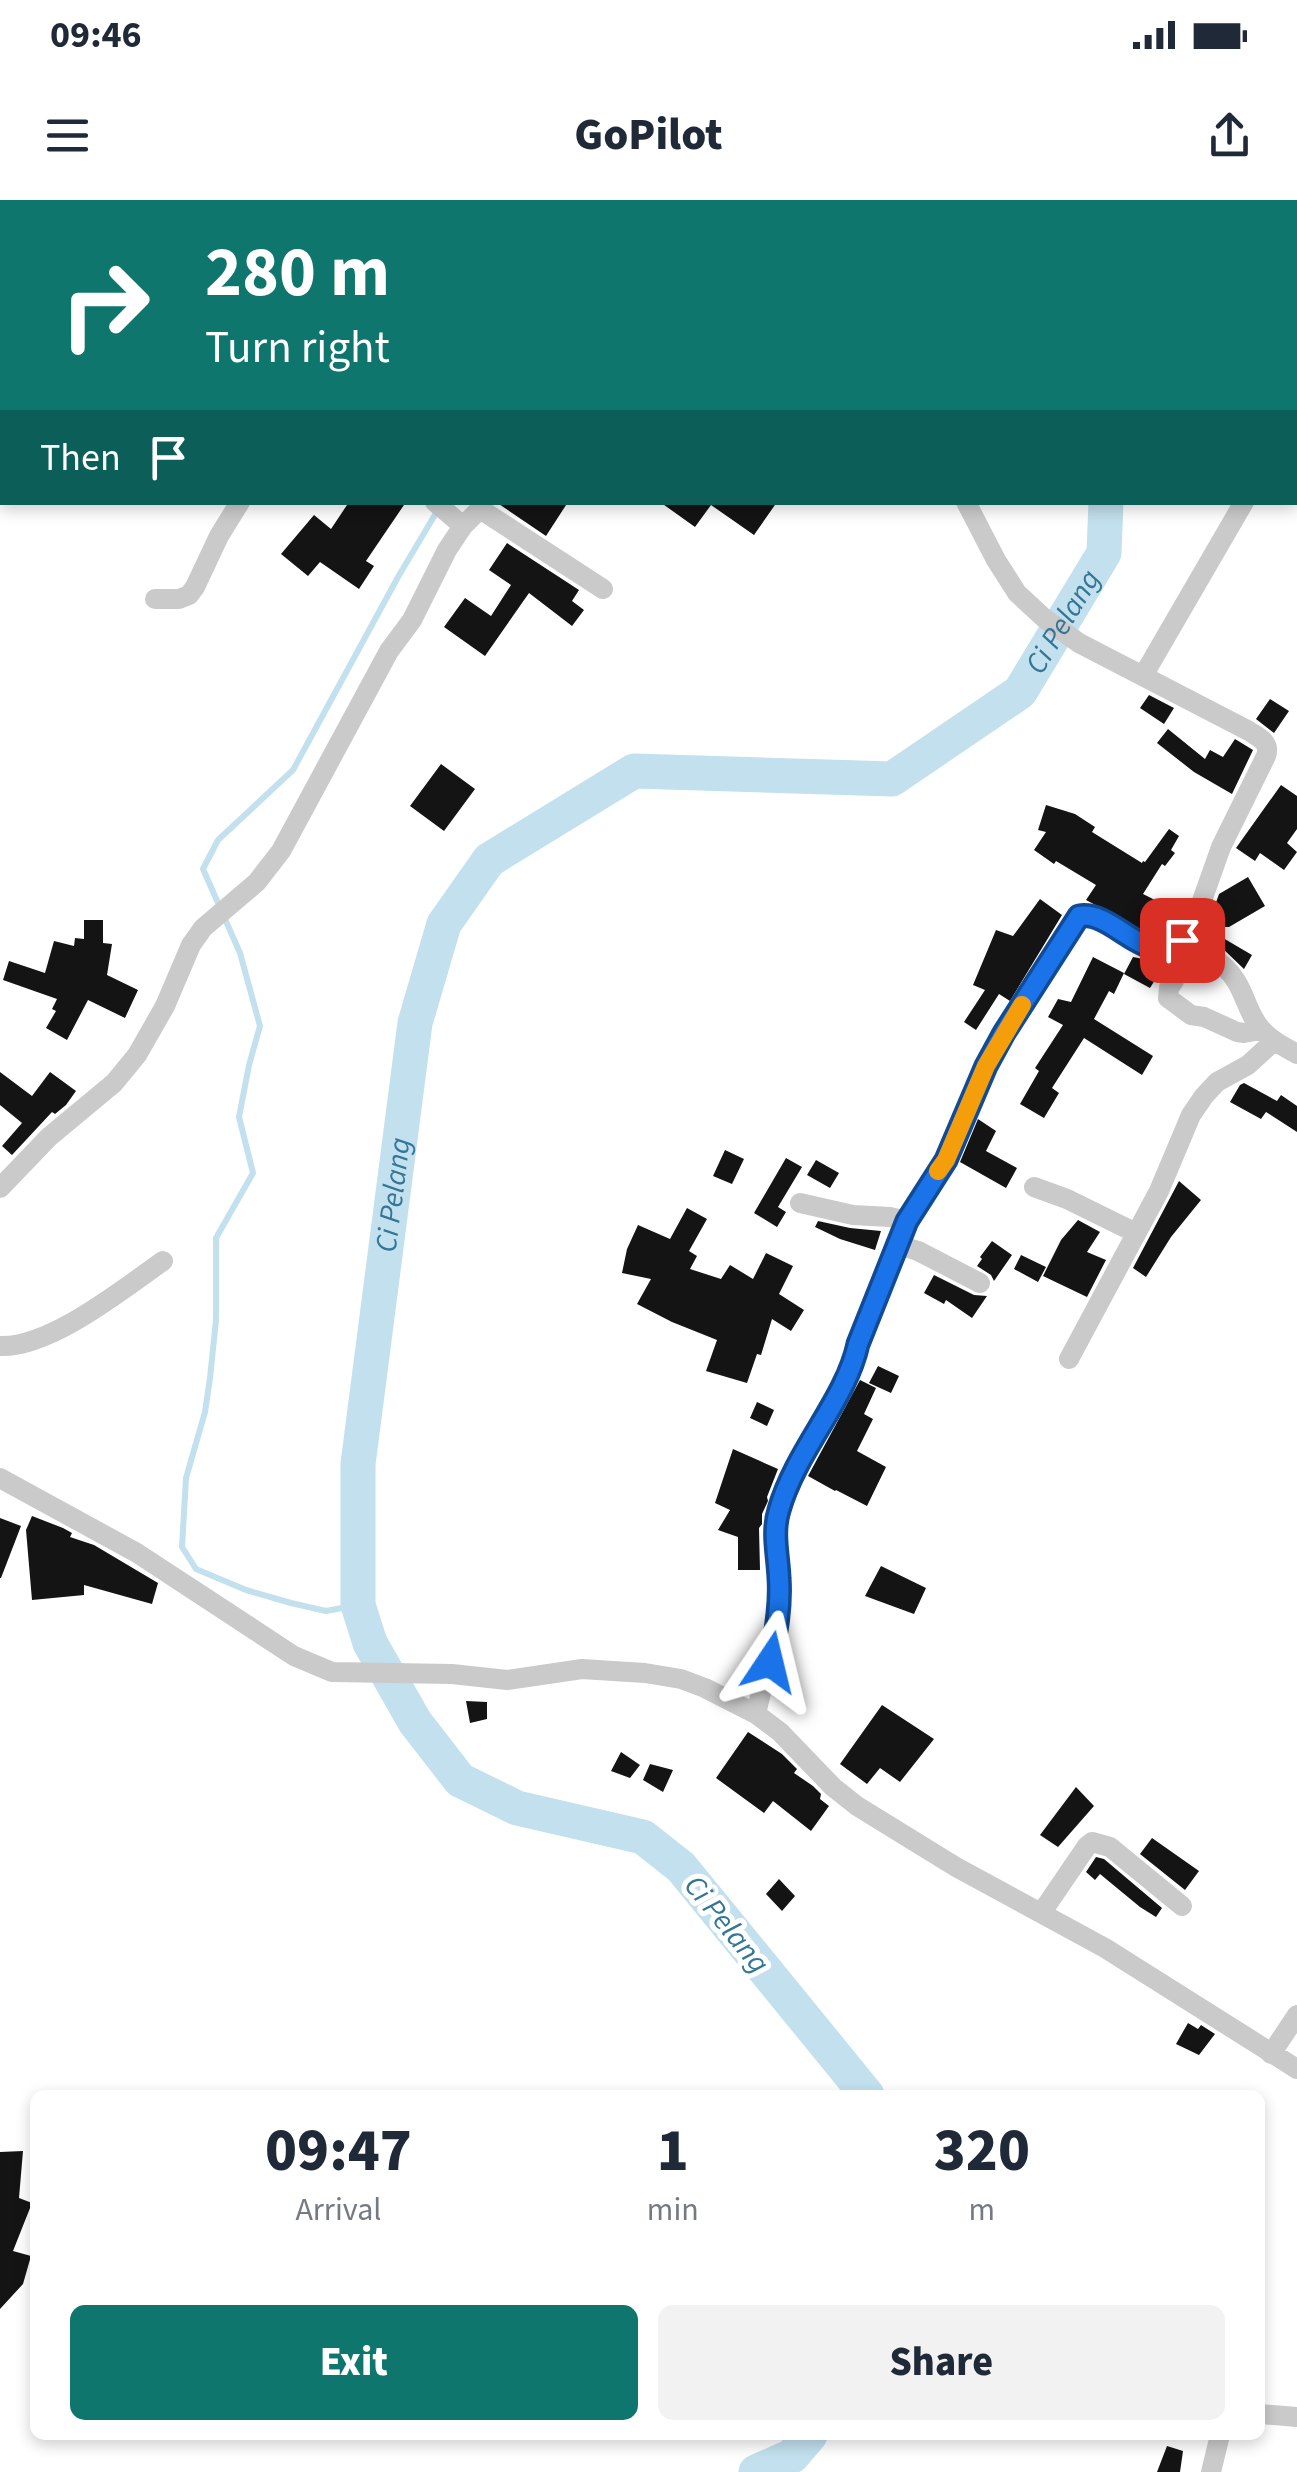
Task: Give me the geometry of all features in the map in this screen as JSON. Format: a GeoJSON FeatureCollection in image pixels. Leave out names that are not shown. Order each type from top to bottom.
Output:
{"type":"FeatureCollection","features":[{"type":"Feature","properties":{"kind":"street"},"geometry":{"type":"LineString","coordinates":[[156,599],[179,599],[195,588],[238,505]]}},
{"type":"Feature","properties":{"kind":"street"},"geometry":{"type":"LineString","coordinates":[[438,505],[463,526]]}},
{"type":"Feature","properties":{"kind":"street"},"geometry":{"type":"LineString","coordinates":[[968,505],[1017,593],[1044,618],[1079,642],[1248,731],[1267,747],[1221,847],[1187,942]]}},
{"type":"Feature","properties":{"kind":"street"},"geometry":{"type":"LineString","coordinates":[[1143,676],[1242,505]]}},
{"type":"Feature","properties":{"kind":"street"},"geometry":{"type":"LineString","coordinates":[[0,1188],[50,1136],[127,1070],[152,1032],[191,944],[203,928],[271,866],[390,651],[412,620],[447,550],[481,506],[603,589]]}},
{"type":"Feature","properties":{"kind":"street"},"geometry":{"type":"LineString","coordinates":[[756,1714],[778,1624],[775,1543],[781,1504],[854,1360],[907,1221],[946,1160],[973,1091],[996,1047],[1079,916],[1093,916],[1144,946],[1178,938],[1187,942],[1234,978],[1253,1019],[1267,1035],[1297,1054]]}},
{"type":"Feature","properties":{"kind":"street"},"geometry":{"type":"LineString","coordinates":[[1174,981],[1168,998],[1191,1015],[1237,1032],[1267,1035]]}},
{"type":"Feature","properties":{"kind":"street"},"geometry":{"type":"LineString","coordinates":[[1069,1359],[1159,1191],[1191,1114],[1217,1082],[1248,1065],[1267,1035]]}},
{"type":"Feature","properties":{"kind":"street"},"geometry":{"type":"LineString","coordinates":[[1034,1187],[1136,1234]]}},
{"type":"Feature","properties":{"kind":"street"},"geometry":{"type":"LineString","coordinates":[[800,1202],[854,1215],[890,1216],[907,1221]]}},
{"type":"Feature","properties":{"kind":"street"},"geometry":{"type":"LineString","coordinates":[[899,1245],[980,1282]]}},
{"type":"Feature","properties":{"kind":"street"},"geometry":{"type":"LineString","coordinates":[[0,1346],[30,1342],[74,1322],[164,1262]]}},
{"type":"Feature","properties":{"kind":"street"},"geometry":{"type":"LineString","coordinates":[[0,1478],[138,1553],[294,1656],[332,1672],[452,1674],[507,1680],[582,1669],[644,1673],[706,1688],[756,1714],[780,1732],[857,1806],[956,1867],[1104,1948],[1297,2069]]}},
{"type":"Feature","properties":{"kind":"street"},"geometry":{"type":"LineString","coordinates":[[1042,1912],[1092,1842],[1110,1847],[1182,1906]]}},
{"type":"Feature","properties":{"kind":"street"},"geometry":{"type":"LineString","coordinates":[[1271,2054],[1297,2015]]}},
{"type":"Feature","properties":{"kind":"street"},"geometry":{"type":"LineString","coordinates":[[1265,2414],[1297,2417]]}},
{"type":"Feature","properties":{"kind":"street"},"geometry":{"type":"LineString","coordinates":[[1211,2472],[1219,2440]]}},
{"type":"Feature","properties":{"kind":"building"},"geometry":{"type":"Polygon","coordinates":[[[347,505],[404,505],[366,561],[374,566],[359,589],[320,562],[308,576],[281,554],[314,515],[331,529],[347,505]]]}},
{"type":"Feature","properties":{"kind":"building"},"geometry":{"type":"Polygon","coordinates":[[[500,505],[566,505],[546,536],[500,505]]]}},
{"type":"Feature","properties":{"kind":"building"},"geometry":{"type":"Polygon","coordinates":[[[664,505],[711,505],[695,527],[664,505]]]}},
{"type":"Feature","properties":{"kind":"building"},"geometry":{"type":"Polygon","coordinates":[[[711,505],[775,505],[754,535],[711,505]]]}},
{"type":"Feature","properties":{"kind":"building"},"geometry":{"type":"Polygon","coordinates":[[[507,543],[579,590],[572,601],[584,610],[572,626],[529,593],[485,656],[444,627],[465,598],[491,616],[511,585],[489,570],[507,543]]]}},
{"type":"Feature","properties":{"kind":"building"},"geometry":{"type":"Polygon","coordinates":[[[1149,695],[1174,708],[1164,724],[1140,708],[1149,695]]]}},
{"type":"Feature","properties":{"kind":"building"},"geometry":{"type":"Polygon","coordinates":[[[1270,699],[1289,711],[1274,733],[1256,719],[1270,699]]]}},
{"type":"Feature","properties":{"kind":"building"},"geometry":{"type":"Polygon","coordinates":[[[1168,729],[1205,759],[1210,750],[1223,757],[1235,739],[1253,750],[1232,794],[1194,772],[1157,743],[1168,729]]]}},
{"type":"Feature","properties":{"kind":"building"},"geometry":{"type":"Polygon","coordinates":[[[441,764],[475,789],[444,831],[410,806],[441,764]]]}},
{"type":"Feature","properties":{"kind":"building"},"geometry":{"type":"Polygon","coordinates":[[[1281,785],[1297,796],[1297,829],[1287,843],[1297,852],[1284,870],[1260,853],[1255,861],[1236,848],[1281,785]]]}},
{"type":"Feature","properties":{"kind":"building"},"geometry":{"type":"Polygon","coordinates":[[[1046,805],[1075,814],[1095,827],[1092,832],[1142,863],[1169,829],[1179,836],[1171,850],[1175,853],[1165,866],[1162,864],[1143,894],[1183,914],[1179,925],[1148,933],[1086,900],[1096,885],[1034,850],[1046,832],[1038,830],[1046,805]]]}},
{"type":"Feature","properties":{"kind":"building"},"geometry":{"type":"Polygon","coordinates":[[[1248,877],[1265,906],[1229,927],[1222,927],[1213,911],[1219,894],[1248,877]]]}},
{"type":"Feature","properties":{"kind":"building"},"geometry":{"type":"Polygon","coordinates":[[[1040,899],[1062,915],[1010,1001],[999,994],[976,1030],[964,1022],[985,990],[973,985],[996,930],[1013,936],[1040,899]]]}},
{"type":"Feature","properties":{"kind":"building"},"geometry":{"type":"Polygon","coordinates":[[[84,920],[103,920],[103,943],[112,944],[107,975],[138,990],[125,1018],[88,1000],[67,1040],[46,1028],[56,1011],[52,1009],[57,999],[3,980],[9,961],[45,973],[54,941],[74,946],[75,938],[84,939],[84,920]]]}},
{"type":"Feature","properties":{"kind":"building"},"geometry":{"type":"Polygon","coordinates":[[[1223,938],[1252,955],[1244,969],[1219,945],[1223,938]]]}},
{"type":"Feature","properties":{"kind":"building"},"geometry":{"type":"Polygon","coordinates":[[[1170,956],[1150,988],[1124,974],[1133,957],[1153,961],[1170,956]]]}},
{"type":"Feature","properties":{"kind":"building"},"geometry":{"type":"Polygon","coordinates":[[[1093,957],[1124,973],[1114,994],[1109,991],[1094,1019],[1153,1056],[1142,1075],[1084,1038],[1052,1088],[1059,1093],[1044,1118],[1020,1104],[1039,1071],[1035,1068],[1063,1025],[1048,1017],[1058,999],[1071,1002],[1093,957]]]}},
{"type":"Feature","properties":{"kind":"building"},"geometry":{"type":"Polygon","coordinates":[[[0,1072],[32,1096],[50,1072],[76,1091],[12,1155],[2,1146],[22,1123],[0,1105],[0,1072]]]}},
{"type":"Feature","properties":{"kind":"building"},"geometry":{"type":"Polygon","coordinates":[[[1244,1083],[1277,1101],[1281,1095],[1297,1106],[1297,1132],[1266,1112],[1261,1119],[1230,1102],[1244,1083]]]}},
{"type":"Feature","properties":{"kind":"building"},"geometry":{"type":"Polygon","coordinates":[[[978,1119],[996,1131],[986,1151],[1017,1168],[1006,1188],[960,1162],[978,1119]]]}},
{"type":"Feature","properties":{"kind":"building"},"geometry":{"type":"Polygon","coordinates":[[[725,1150],[744,1159],[732,1184],[713,1176],[725,1150]]]}},
{"type":"Feature","properties":{"kind":"building"},"geometry":{"type":"Polygon","coordinates":[[[786,1158],[802,1167],[778,1207],[786,1212],[777,1227],[754,1213],[786,1158]]]}},
{"type":"Feature","properties":{"kind":"building"},"geometry":{"type":"Polygon","coordinates":[[[816,1160],[839,1173],[830,1188],[807,1175],[816,1160]]]}},
{"type":"Feature","properties":{"kind":"building"},"geometry":{"type":"Polygon","coordinates":[[[1179,1181],[1201,1200],[1146,1277],[1133,1268],[1179,1181]]]}},
{"type":"Feature","properties":{"kind":"building"},"geometry":{"type":"Polygon","coordinates":[[[687,1208],[707,1219],[689,1251],[697,1256],[690,1269],[721,1279],[730,1265],[753,1279],[766,1253],[793,1266],[779,1294],[804,1310],[791,1331],[772,1319],[747,1383],[706,1371],[717,1340],[637,1304],[651,1279],[622,1273],[638,1225],[670,1239],[687,1208]]]}},
{"type":"Feature","properties":{"kind":"building"},"geometry":{"type":"Polygon","coordinates":[[[1078,1220],[1100,1232],[1087,1252],[1106,1260],[1087,1297],[1043,1276],[1061,1240],[1078,1220]]]}},
{"type":"Feature","properties":{"kind":"building"},"geometry":{"type":"Polygon","coordinates":[[[818,1221],[881,1231],[875,1250],[815,1227],[818,1221]]]}},
{"type":"Feature","properties":{"kind":"building"},"geometry":{"type":"Polygon","coordinates":[[[992,1241],[1012,1255],[994,1281],[977,1266],[992,1241]]]}},
{"type":"Feature","properties":{"kind":"building"},"geometry":{"type":"Polygon","coordinates":[[[1021,1255],[1046,1267],[1038,1282],[1014,1269],[1021,1255]]]}},
{"type":"Feature","properties":{"kind":"building"},"geometry":{"type":"Polygon","coordinates":[[[934,1275],[974,1295],[987,1296],[972,1318],[946,1300],[944,1304],[924,1293],[934,1275]]]}},
{"type":"Feature","properties":{"kind":"building"},"geometry":{"type":"Polygon","coordinates":[[[878,1366],[899,1376],[891,1393],[869,1383],[878,1366]]]}},
{"type":"Feature","properties":{"kind":"building"},"geometry":{"type":"Polygon","coordinates":[[[860,1380],[876,1388],[864,1414],[873,1419],[857,1451],[886,1467],[867,1506],[808,1476],[860,1380]]]}},
{"type":"Feature","properties":{"kind":"building"},"geometry":{"type":"Polygon","coordinates":[[[757,1402],[774,1410],[767,1426],[750,1418],[757,1402]]]}},
{"type":"Feature","properties":{"kind":"building"},"geometry":{"type":"Polygon","coordinates":[[[733,1449],[778,1469],[759,1528],[760,1570],[738,1570],[738,1537],[718,1530],[730,1510],[715,1503],[733,1449]]]}},
{"type":"Feature","properties":{"kind":"building"},"geometry":{"type":"Polygon","coordinates":[[[32,1516],[63,1528],[72,1533],[70,1537],[94,1545],[158,1583],[152,1604],[84,1585],[84,1595],[32,1600],[26,1530],[32,1516]]]}},
{"type":"Feature","properties":{"kind":"building"},"geometry":{"type":"Polygon","coordinates":[[[0,1518],[21,1526],[1,1578],[0,1578],[0,1518]]]}},
{"type":"Feature","properties":{"kind":"building"},"geometry":{"type":"Polygon","coordinates":[[[881,1566],[926,1588],[914,1614],[865,1596],[881,1566]]]}},
{"type":"Feature","properties":{"kind":"building"},"geometry":{"type":"Polygon","coordinates":[[[466,1701],[487,1702],[487,1719],[470,1723],[466,1701]]]}},
{"type":"Feature","properties":{"kind":"building"},"geometry":{"type":"Polygon","coordinates":[[[882,1705],[934,1739],[900,1782],[880,1768],[867,1784],[840,1764],[882,1705]]]}},
{"type":"Feature","properties":{"kind":"building"},"geometry":{"type":"Polygon","coordinates":[[[748,1732],[782,1754],[797,1769],[794,1773],[813,1786],[829,1806],[811,1831],[773,1801],[764,1813],[716,1778],[748,1732]]]}},
{"type":"Feature","properties":{"kind":"building"},"geometry":{"type":"Polygon","coordinates":[[[621,1752],[640,1765],[630,1778],[611,1771],[621,1752]]]}},
{"type":"Feature","properties":{"kind":"building"},"geometry":{"type":"Polygon","coordinates":[[[650,1764],[673,1770],[663,1792],[643,1780],[650,1764]]]}},
{"type":"Feature","properties":{"kind":"building"},"geometry":{"type":"Polygon","coordinates":[[[1076,1787],[1094,1806],[1058,1847],[1040,1835],[1076,1787]]]}},
{"type":"Feature","properties":{"kind":"building"},"geometry":{"type":"Polygon","coordinates":[[[1152,1838],[1199,1871],[1185,1890],[1140,1854],[1152,1838]]]}},
{"type":"Feature","properties":{"kind":"building"},"geometry":{"type":"Polygon","coordinates":[[[1096,1857],[1104,1859],[1162,1908],[1156,1917],[1100,1874],[1095,1880],[1086,1872],[1096,1857]]]}},
{"type":"Feature","properties":{"kind":"building"},"geometry":{"type":"Polygon","coordinates":[[[779,1879],[795,1896],[782,1911],[766,1894],[779,1879]]]}},
{"type":"Feature","properties":{"kind":"building"},"geometry":{"type":"Polygon","coordinates":[[[1188,2023],[1198,2029],[1201,2025],[1215,2034],[1199,2055],[1176,2044],[1188,2023]]]}},
{"type":"Feature","properties":{"kind":"building"},"geometry":{"type":"Polygon","coordinates":[[[23,2151],[19,2198],[30,2202],[30,2208],[13,2251],[30,2256],[30,2260],[23,2284],[0,2309],[0,2152],[23,2151]]]}},
{"type":"Feature","properties":{"kind":"building"},"geometry":{"type":"Polygon","coordinates":[[[1167,2446],[1183,2451],[1180,2472],[1157,2472],[1167,2446]]]}},
{"type":"Feature","properties":{"kind":"waterway","name":"Ci Pelang"},"geometry":{"type":"LineString","coordinates":[[863,2090],[681,1867],[643,1837],[517,1808],[460,1780],[415,1722],[370,1643],[358,1605],[358,1464],[415,1023],[444,924],[489,860],[634,771],[892,779],[1020,692],[1104,553],[1106,505]]}},
{"type":"Feature","properties":{"kind":"waterway"},"geometry":{"type":"LineString","coordinates":[[358,1605],[326,1611],[246,1590],[196,1569],[182,1547],[186,1478],[205,1412],[210,1378],[216,1320],[216,1238],[253,1173],[239,1117],[260,1026],[240,953],[203,869],[218,840],[293,770],[439,508]]}},
{"type":"Feature","properties":{"kind":"waterway","name":"Ci Pelang"},"geometry":{"type":"LineString","coordinates":[[756,2472],[792,2456],[806,2440]]}},
{"type":"Feature","properties":{"kind":"slow traffic"},"geometry":{"type":"LineString","coordinates":[[938,1171],[986,1066],[1022,1005]]}},
{"type":"Feature","properties":{"kind":"route"},"geometry":{"type":"LineString","coordinates":[[770,1662],[780,1596],[775,1530],[784,1494],[854,1360],[907,1221],[946,1160],[973,1091],[996,1047],[1079,916],[1093,916],[1144,946],[1182,940]]}}]}
